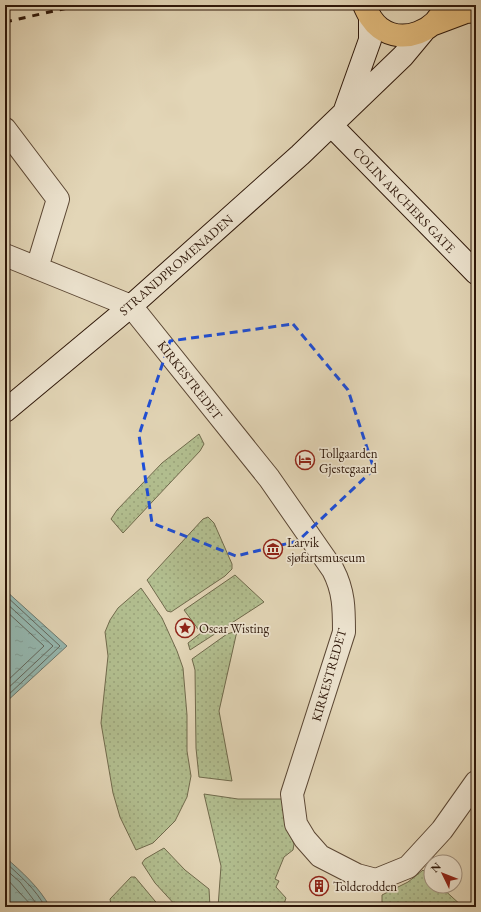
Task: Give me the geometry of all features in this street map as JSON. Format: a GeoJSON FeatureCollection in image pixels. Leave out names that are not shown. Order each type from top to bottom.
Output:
{"type":"FeatureCollection","features":[{"type":"Feature","properties":{"kind":"main road"},"geometry":{"type":"LineString","coordinates":[[428,28],[443,12],[445,5]]}},
{"type":"Feature","properties":{"kind":"main road"},"geometry":{"type":"LineString","coordinates":[[367,11],[381,28],[394,34],[409,35],[466,12],[476,11]]}},
{"type":"Feature","properties":{"kind":"street","name":"STRANDPROMENADEN"},"geometry":{"type":"LineString","coordinates":[[338,120],[370,40],[367,11]]}},
{"type":"Feature","properties":{"kind":"street","name":"STRANDPROMENADEN"},"geometry":{"type":"LineString","coordinates":[[5,411],[131,306],[338,120],[403,56],[428,28]]}},
{"type":"Feature","properties":{"kind":"street","name":"COLIN ARCHERS GATE"},"geometry":{"type":"LineString","coordinates":[[338,120],[476,273]]}},
{"type":"Feature","properties":{"kind":"street"},"geometry":{"type":"LineString","coordinates":[[5,130],[58,198],[37,268]]}},
{"type":"Feature","properties":{"kind":"street","name":"KIRKESTREDET"},"geometry":{"type":"LineString","coordinates":[[5,255],[131,306],[269,478],[333,570],[340,584],[344,604],[344,632],[292,794],[296,824],[304,840],[320,856],[358,875],[376,880],[408,866],[442,830],[476,782]]}},
{"type":"Feature","properties":{"kind":"highlighted area"},"geometry":{"type":"Polygon","coordinates":[[[293,324],[348,390],[374,469],[298,541],[236,556],[152,523],[139,435],[170,341],[293,324]]]}},
{"type":"Feature","properties":{"kind":"green space"},"geometry":{"type":"Polygon","coordinates":[[[199,434],[204,444],[200,451],[123,533],[111,519],[117,510],[162,463],[199,434]]]}},
{"type":"Feature","properties":{"kind":"green space"},"geometry":{"type":"Polygon","coordinates":[[[208,517],[214,523],[232,564],[232,569],[225,576],[171,612],[167,611],[147,580],[203,519],[208,517]]]}},
{"type":"Feature","properties":{"kind":"green space"},"geometry":{"type":"Polygon","coordinates":[[[235,575],[264,602],[190,650],[188,643],[201,633],[184,610],[235,575]]]}},
{"type":"Feature","properties":{"kind":"green space"},"geometry":{"type":"Polygon","coordinates":[[[141,588],[162,618],[183,668],[187,715],[187,751],[191,776],[187,797],[175,821],[153,843],[136,850],[120,817],[113,793],[101,723],[108,656],[105,632],[110,620],[118,608],[141,588]]]}},
{"type":"Feature","properties":{"kind":"green space"},"geometry":{"type":"Polygon","coordinates":[[[237,631],[219,711],[232,781],[199,777],[196,748],[195,670],[192,659],[227,634],[237,631]]]}},
{"type":"Feature","properties":{"kind":"green space"},"geometry":{"type":"Polygon","coordinates":[[[204,794],[238,799],[284,799],[289,832],[294,844],[293,850],[284,857],[275,879],[279,881],[276,887],[286,898],[283,907],[218,907],[221,866],[204,794]]]}},
{"type":"Feature","properties":{"kind":"green space"},"geometry":{"type":"Polygon","coordinates":[[[164,848],[185,870],[209,889],[210,907],[177,907],[155,883],[142,863],[145,859],[164,848]]]}},
{"type":"Feature","properties":{"kind":"green space"},"geometry":{"type":"Polygon","coordinates":[[[423,870],[423,894],[449,894],[463,907],[382,907],[382,895],[408,882],[423,870]]]}},
{"type":"Feature","properties":{"kind":"green space"},"geometry":{"type":"Polygon","coordinates":[[[131,877],[135,877],[160,907],[111,905],[110,899],[131,877]]]}},
{"type":"Feature","properties":{"kind":"water"},"geometry":{"type":"Polygon","coordinates":[[[5,590],[67,646],[5,703],[5,590]]]}},
{"type":"Feature","properties":{"kind":"water"},"geometry":{"type":"Polygon","coordinates":[[[5,857],[35,886],[50,907],[5,907],[5,857]]]}},
{"type":"Feature","properties":{"kind":"railway"},"geometry":{"type":"LineString","coordinates":[[5,22],[81,5]]}},
{"type":"Feature","properties":{"kind":"place","name":"Tollgaarden Gjestegaard"},"geometry":{"type":"Point","coordinates":[305,460]}},
{"type":"Feature","properties":{"kind":"place","name":"Larvik sjøfartsmuseum"},"geometry":{"type":"Point","coordinates":[273,549]}},
{"type":"Feature","properties":{"kind":"place","name":"Oscar Wisting"},"geometry":{"type":"Point","coordinates":[185,628]}},
{"type":"Feature","properties":{"kind":"place","name":"Tolderodden"},"geometry":{"type":"Point","coordinates":[319,886]}}]}
